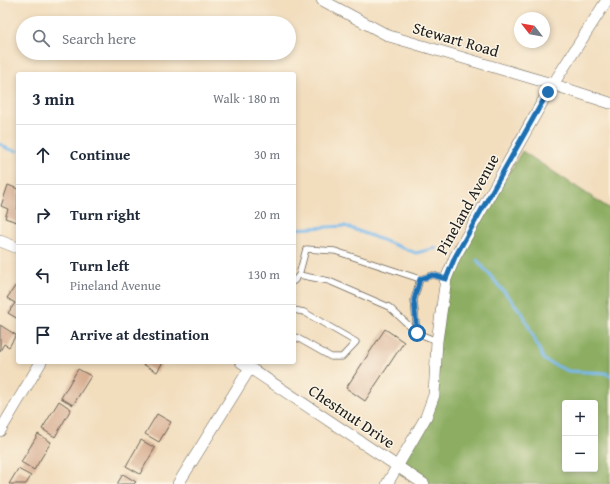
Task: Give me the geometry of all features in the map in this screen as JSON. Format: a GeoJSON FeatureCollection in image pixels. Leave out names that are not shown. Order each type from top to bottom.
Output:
{"type":"FeatureCollection","features":[{"type":"Feature","properties":{"kind":"street","name":"Stewart Road"},"geometry":{"type":"LineString","coordinates":[[322,0],[389,36],[610,103]]}},
{"type":"Feature","properties":{"kind":"street","name":"Pineland Avenue"},"geometry":{"type":"LineString","coordinates":[[387,484],[426,417],[434,395],[437,341],[446,279],[455,257],[553,85],[606,0]]}},
{"type":"Feature","properties":{"kind":"street"},"geometry":{"type":"LineString","coordinates":[[0,241],[16,247]]}},
{"type":"Feature","properties":{"kind":"street"},"geometry":{"type":"LineString","coordinates":[[0,431],[40,364]]}},
{"type":"Feature","properties":{"kind":"street"},"geometry":{"type":"LineString","coordinates":[[178,484],[246,365]]}},
{"type":"Feature","properties":{"kind":"street","name":"Chestnut Drive"},"geometry":{"type":"LineString","coordinates":[[246,365],[424,484]]}},
{"type":"Feature","properties":{"kind":"lane"},"geometry":{"type":"LineString","coordinates":[[296,279],[299,275],[306,250],[335,251],[420,279],[433,275],[446,279]]}},
{"type":"Feature","properties":{"kind":"lane"},"geometry":{"type":"LineString","coordinates":[[299,275],[329,281],[389,307],[417,333],[437,341]]}},
{"type":"Feature","properties":{"kind":"lane"},"geometry":{"type":"LineString","coordinates":[[417,333],[414,300],[420,279]]}},
{"type":"Feature","properties":{"kind":"lane"},"geometry":{"type":"LineString","coordinates":[[296,310],[304,312],[356,342],[342,356],[331,356],[296,337]]}},
{"type":"Feature","properties":{"kind":"green space"},"geometry":{"type":"Polygon","coordinates":[[[522,151],[610,209],[610,484],[424,484],[393,470],[433,403],[441,310],[461,253],[522,151]]]}},
{"type":"Feature","properties":{"kind":"building"},"geometry":{"type":"Polygon","coordinates":[[[8,185],[16,188],[16,222],[5,218],[8,209],[1,206],[8,185]]]}},
{"type":"Feature","properties":{"kind":"building"},"geometry":{"type":"Polygon","coordinates":[[[16,285],[16,318],[8,313],[15,303],[7,298],[16,285]]]}},
{"type":"Feature","properties":{"kind":"building"},"geometry":{"type":"Polygon","coordinates":[[[0,325],[16,335],[9,347],[4,344],[0,351],[0,325]]]}},
{"type":"Feature","properties":{"kind":"building"},"geometry":{"type":"Polygon","coordinates":[[[385,329],[404,342],[365,401],[346,388],[385,329]]]}},
{"type":"Feature","properties":{"kind":"building"},"geometry":{"type":"Polygon","coordinates":[[[143,364],[162,364],[157,372],[143,364]]]}},
{"type":"Feature","properties":{"kind":"building"},"geometry":{"type":"Polygon","coordinates":[[[78,369],[91,376],[73,405],[61,398],[78,369]]]}},
{"type":"Feature","properties":{"kind":"building"},"geometry":{"type":"Polygon","coordinates":[[[59,401],[71,409],[55,437],[42,429],[59,401]]]}},
{"type":"Feature","properties":{"kind":"building"},"geometry":{"type":"Polygon","coordinates":[[[157,414],[171,422],[159,442],[145,434],[157,414]]]}},
{"type":"Feature","properties":{"kind":"building"},"geometry":{"type":"Polygon","coordinates":[[[38,434],[51,442],[34,470],[21,462],[38,434]]]}},
{"type":"Feature","properties":{"kind":"building"},"geometry":{"type":"Polygon","coordinates":[[[141,440],[155,448],[140,474],[126,466],[141,440]]]}},
{"type":"Feature","properties":{"kind":"building"},"geometry":{"type":"Polygon","coordinates":[[[18,469],[31,476],[26,484],[9,484],[18,469]]]}},
{"type":"Feature","properties":{"kind":"building"},"geometry":{"type":"Polygon","coordinates":[[[123,474],[136,482],[134,484],[117,484],[123,474]]]}},
{"type":"Feature","properties":{"kind":"waterway"},"geometry":{"type":"LineString","coordinates":[[0,144],[8,149],[16,151]]}},
{"type":"Feature","properties":{"kind":"waterway"},"geometry":{"type":"LineString","coordinates":[[296,229],[345,226],[416,253],[436,248]]}},
{"type":"Feature","properties":{"kind":"waterway"},"geometry":{"type":"LineString","coordinates":[[477,260],[523,314],[544,360],[568,371],[606,373],[610,376]]}},
{"type":"Feature","properties":{"kind":"route"},"geometry":{"type":"LineString","coordinates":[[417,333],[414,300],[420,279],[433,275],[446,279],[455,257],[473,223],[548,92]]}}]}
